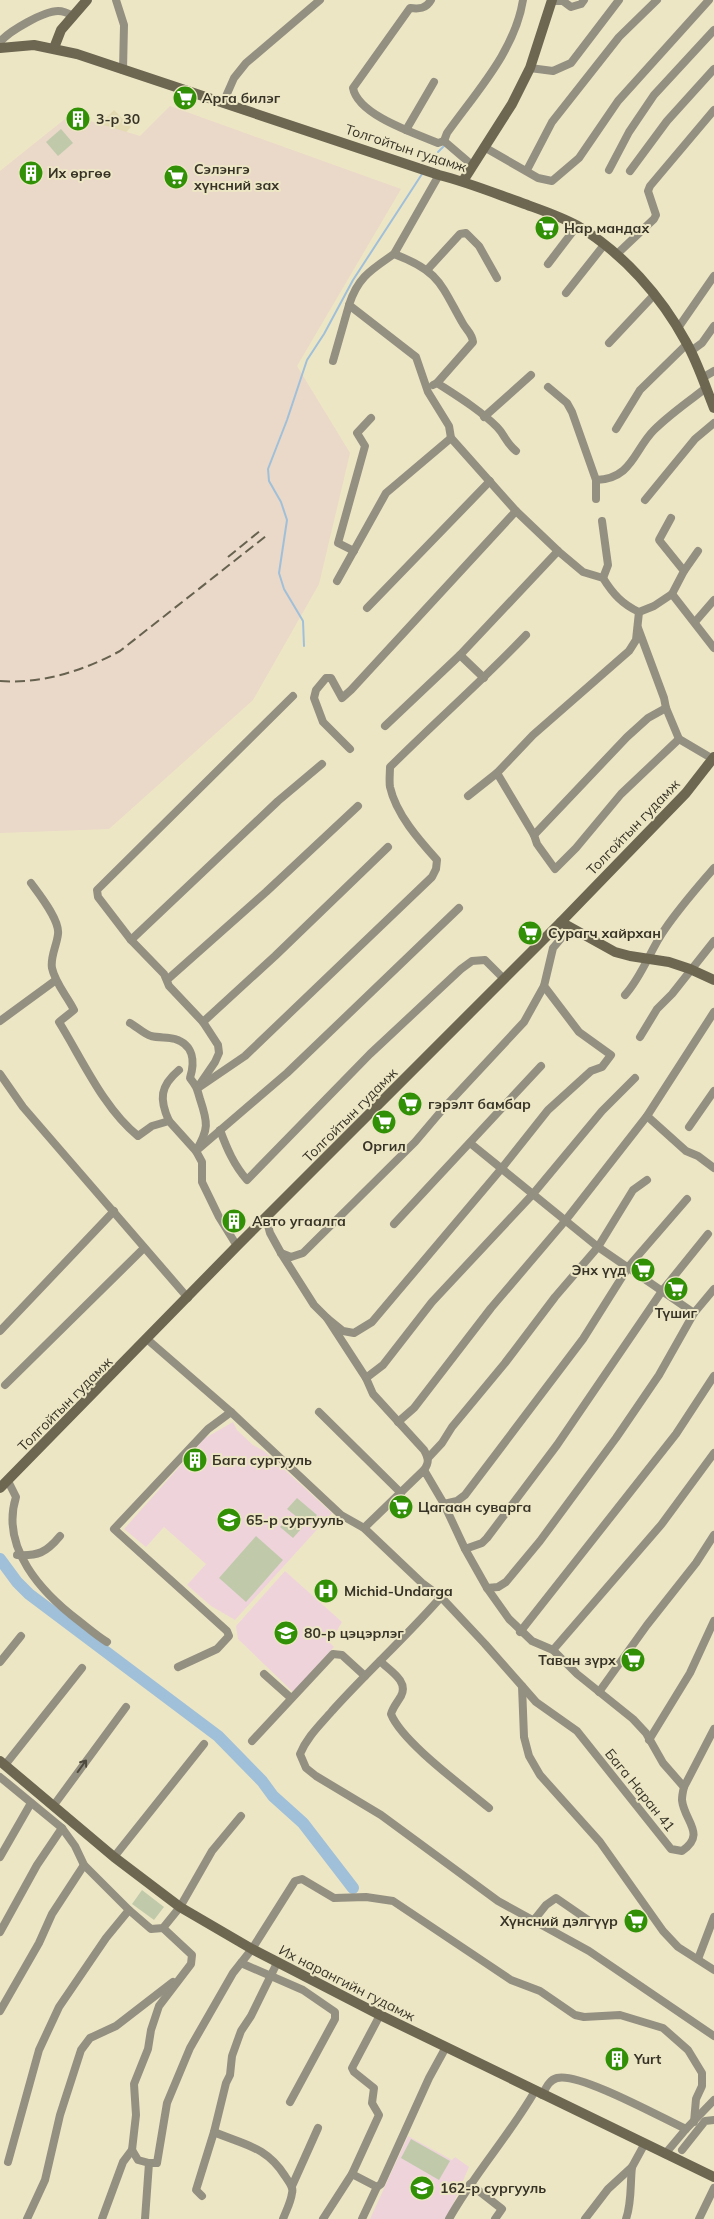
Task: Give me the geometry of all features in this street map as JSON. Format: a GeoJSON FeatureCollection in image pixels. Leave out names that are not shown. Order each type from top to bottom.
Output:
{"type":"FeatureCollection","features":[{"type":"Feature","properties":{"kind":"main road"},"geometry":{"type":"LineString","coordinates":[[54,48],[61,30],[87,0]]}},
{"type":"Feature","properties":{"kind":"main road"},"geometry":{"type":"LineString","coordinates":[[464,181],[472,165],[512,104],[530,68],[552,0]]}},
{"type":"Feature","properties":{"kind":"main road","name":"Толгойтын гудамж"},"geometry":{"type":"LineString","coordinates":[[0,48],[34,45],[54,48],[223,102],[439,175],[464,181],[555,215],[577,226],[616,255],[654,295],[689,347],[714,408]]}},
{"type":"Feature","properties":{"kind":"main road","name":"Толгойтын гудамж"},"geometry":{"type":"LineString","coordinates":[[3,1485],[148,1340],[237,1246],[561,922],[686,793],[713,758]]}},
{"type":"Feature","properties":{"kind":"main road"},"geometry":{"type":"LineString","coordinates":[[561,922],[615,952],[669,962],[714,980]]}},
{"type":"Feature","properties":{"kind":"main road","name":"Их нарангийн гудамж"},"geometry":{"type":"LineString","coordinates":[[3,1763],[114,1857],[180,1907],[252,1949],[380,2015],[644,2145],[714,2177]]}},
{"type":"Feature","properties":{"kind":"street"},"geometry":{"type":"LineString","coordinates":[[116,0],[124,25],[123,70]]}},
{"type":"Feature","properties":{"kind":"street"},"geometry":{"type":"LineString","coordinates":[[223,102],[234,78],[246,63],[320,0]]}},
{"type":"Feature","properties":{"kind":"street"},"geometry":{"type":"LineString","coordinates":[[431,0],[429,4],[419,9],[410,8],[353,88],[354,94],[366,108],[406,130],[438,143],[444,141]]}},
{"type":"Feature","properties":{"kind":"street"},"geometry":{"type":"LineString","coordinates":[[444,141],[447,133],[505,50],[520,17],[523,0]]}},
{"type":"Feature","properties":{"kind":"street"},"geometry":{"type":"LineString","coordinates":[[552,0],[563,1],[571,7],[582,4],[584,0]]}},
{"type":"Feature","properties":{"kind":"street"},"geometry":{"type":"LineString","coordinates":[[530,68],[553,71],[570,63],[619,0]]}},
{"type":"Feature","properties":{"kind":"street"},"geometry":{"type":"LineString","coordinates":[[527,170],[552,122],[619,37],[657,0]]}},
{"type":"Feature","properties":{"kind":"street"},"geometry":{"type":"LineString","coordinates":[[484,147],[538,178],[552,182],[579,158],[618,101],[709,0]]}},
{"type":"Feature","properties":{"kind":"street"},"geometry":{"type":"LineString","coordinates":[[0,42],[22,26],[52,12],[65,12],[73,16]]}},
{"type":"Feature","properties":{"kind":"street"},"geometry":{"type":"LineString","coordinates":[[609,170],[629,132],[654,96],[714,30]]}},
{"type":"Feature","properties":{"kind":"street"},"geometry":{"type":"LineString","coordinates":[[630,171],[667,121],[714,69]]}},
{"type":"Feature","properties":{"kind":"street"},"geometry":{"type":"LineString","coordinates":[[406,130],[434,82]]}},
{"type":"Feature","properties":{"kind":"street"},"geometry":{"type":"LineString","coordinates":[[616,255],[654,219],[656,215],[648,191],[650,186],[714,110]]}},
{"type":"Feature","properties":{"kind":"street"},"geometry":{"type":"LineString","coordinates":[[444,141],[472,165]]}},
{"type":"Feature","properties":{"kind":"street"},"geometry":{"type":"LineString","coordinates":[[333,362],[349,305],[360,279],[394,254],[439,175]]}},
{"type":"Feature","properties":{"kind":"street"},"geometry":{"type":"LineString","coordinates":[[548,264],[577,226]]}},
{"type":"Feature","properties":{"kind":"street"},"geometry":{"type":"LineString","coordinates":[[427,270],[460,234],[466,233],[479,246],[497,278]]}},
{"type":"Feature","properties":{"kind":"street"},"geometry":{"type":"LineString","coordinates":[[566,293],[604,245]]}},
{"type":"Feature","properties":{"kind":"street"},"geometry":{"type":"LineString","coordinates":[[394,254],[413,261],[427,270],[447,292],[462,324],[472,336],[473,342],[437,383],[427,388]]}},
{"type":"Feature","properties":{"kind":"street"},"geometry":{"type":"LineString","coordinates":[[678,328],[714,276]]}},
{"type":"Feature","properties":{"kind":"street"},"geometry":{"type":"LineString","coordinates":[[609,344],[654,295]]}},
{"type":"Feature","properties":{"kind":"street"},"geometry":{"type":"LineString","coordinates":[[349,305],[416,357],[427,388],[449,426],[451,438],[516,511],[583,572],[603,578],[613,594],[626,606],[640,612],[654,606],[672,594],[684,571],[698,551]]}},
{"type":"Feature","properties":{"kind":"street"},"geometry":{"type":"LineString","coordinates":[[616,429],[640,390],[689,347],[702,343],[714,326]]}},
{"type":"Feature","properties":{"kind":"street"},"geometry":{"type":"LineString","coordinates":[[596,480],[605,480],[630,466],[654,430],[704,383],[714,371]]}},
{"type":"Feature","properties":{"kind":"street"},"geometry":{"type":"LineString","coordinates":[[484,417],[531,375]]}},
{"type":"Feature","properties":{"kind":"street"},"geometry":{"type":"LineString","coordinates":[[437,383],[498,428],[506,443],[516,451]]}},
{"type":"Feature","properties":{"kind":"street"},"geometry":{"type":"LineString","coordinates":[[548,386],[567,403],[572,412],[596,480],[596,499]]}},
{"type":"Feature","properties":{"kind":"street"},"geometry":{"type":"LineString","coordinates":[[354,551],[338,543],[365,446],[357,433],[371,418]]}},
{"type":"Feature","properties":{"kind":"street"},"geometry":{"type":"LineString","coordinates":[[645,500],[695,439],[714,423]]}},
{"type":"Feature","properties":{"kind":"street"},"geometry":{"type":"LineString","coordinates":[[337,581],[386,494],[451,438]]}},
{"type":"Feature","properties":{"kind":"street"},"geometry":{"type":"LineString","coordinates":[[367,608],[490,481]]}},
{"type":"Feature","properties":{"kind":"street"},"geometry":{"type":"LineString","coordinates":[[350,749],[323,722],[314,698],[316,690],[326,678],[331,678],[342,698],[351,690],[516,511]]}},
{"type":"Feature","properties":{"kind":"street"},"geometry":{"type":"LineString","coordinates":[[671,518],[659,540],[684,571]]}},
{"type":"Feature","properties":{"kind":"street"},"geometry":{"type":"LineString","coordinates":[[602,521],[608,565],[603,578]]}},
{"type":"Feature","properties":{"kind":"street"},"geometry":{"type":"LineString","coordinates":[[385,726],[460,655],[558,551]]}},
{"type":"Feature","properties":{"kind":"street"},"geometry":{"type":"LineString","coordinates":[[672,594],[714,648]]}},
{"type":"Feature","properties":{"kind":"street"},"geometry":{"type":"LineString","coordinates":[[695,622],[714,600]]}},
{"type":"Feature","properties":{"kind":"street"},"geometry":{"type":"LineString","coordinates":[[468,796],[496,773],[533,735],[629,651],[636,640],[640,612]]}},
{"type":"Feature","properties":{"kind":"street"},"geometry":{"type":"LineString","coordinates":[[638,626],[666,708],[679,739],[713,758]]}},
{"type":"Feature","properties":{"kind":"street"},"geometry":{"type":"LineString","coordinates":[[198,1088],[245,1056],[432,877],[436,869],[437,860],[416,836],[402,815],[390,787],[390,767],[484,678],[526,635]]}},
{"type":"Feature","properties":{"kind":"street"},"geometry":{"type":"LineString","coordinates":[[460,655],[484,678]]}},
{"type":"Feature","properties":{"kind":"street"},"geometry":{"type":"LineString","coordinates":[[198,1088],[219,1053],[218,1045],[203,1022],[169,986],[168,979],[132,940],[98,897],[97,890],[100,884],[292,696]]}},
{"type":"Feature","properties":{"kind":"street"},"geometry":{"type":"LineString","coordinates":[[534,835],[627,737],[648,718],[666,708]]}},
{"type":"Feature","properties":{"kind":"street"},"geometry":{"type":"LineString","coordinates":[[496,773],[534,835],[537,844],[555,869],[576,848],[621,794],[679,739]]}},
{"type":"Feature","properties":{"kind":"street"},"geometry":{"type":"LineString","coordinates":[[132,940],[278,801],[322,764]]}},
{"type":"Feature","properties":{"kind":"street"},"geometry":{"type":"LineString","coordinates":[[168,979],[266,892],[358,806]]}},
{"type":"Feature","properties":{"kind":"street"},"geometry":{"type":"LineString","coordinates":[[203,1022],[275,956],[388,847]]}},
{"type":"Feature","properties":{"kind":"street"},"geometry":{"type":"LineString","coordinates":[[625,995],[641,975],[647,959],[664,929],[714,868]]}},
{"type":"Feature","properties":{"kind":"street"},"geometry":{"type":"LineString","coordinates":[[31,883],[50,910],[59,931],[52,961],[56,980],[74,1010],[59,1022],[92,1080],[129,1129],[138,1136],[152,1126],[169,1121]]}},
{"type":"Feature","properties":{"kind":"street"},"geometry":{"type":"LineString","coordinates":[[196,1151],[287,1074],[459,908]]}},
{"type":"Feature","properties":{"kind":"street"},"geometry":{"type":"LineString","coordinates":[[282,1253],[291,1258],[303,1252],[415,1142],[524,1022],[544,986],[553,948],[570,928]]}},
{"type":"Feature","properties":{"kind":"street"},"geometry":{"type":"LineString","coordinates":[[640,1038],[657,1009],[672,994],[714,941]]}},
{"type":"Feature","properties":{"kind":"street"},"geometry":{"type":"LineString","coordinates":[[220,1130],[228,1152],[239,1170],[248,1180],[370,1054],[460,969],[472,961],[485,960],[503,978]]}},
{"type":"Feature","properties":{"kind":"street"},"geometry":{"type":"LineString","coordinates":[[0,1021],[56,980]]}},
{"type":"Feature","properties":{"kind":"street"},"geometry":{"type":"LineString","coordinates":[[266,1218],[270,1233],[314,1305],[343,1331],[354,1333],[368,1325],[502,1168],[548,1110],[590,1071],[602,1066],[611,1055],[579,1032],[544,986]]}},
{"type":"Feature","properties":{"kind":"street"},"geometry":{"type":"LineString","coordinates":[[398,1422],[414,1408],[491,1308],[565,1221],[647,1116],[714,1012]]}},
{"type":"Feature","properties":{"kind":"street"},"geometry":{"type":"LineString","coordinates":[[130,1024],[149,1035],[176,1039],[187,1046],[193,1055],[194,1066],[190,1078],[198,1088],[206,1126],[205,1136],[196,1151]]}},
{"type":"Feature","properties":{"kind":"street"},"geometry":{"type":"LineString","coordinates":[[394,1224],[541,1066]]}},
{"type":"Feature","properties":{"kind":"street"},"geometry":{"type":"LineString","coordinates":[[180,1070],[168,1080],[162,1100],[169,1121],[196,1151],[202,1162],[202,1182],[237,1246]]}},
{"type":"Feature","properties":{"kind":"street"},"geometry":{"type":"LineString","coordinates":[[0,1074],[23,1107],[188,1298]]}},
{"type":"Feature","properties":{"kind":"street"},"geometry":{"type":"LineString","coordinates":[[366,1378],[383,1365],[432,1302],[533,1194],[602,1111],[635,1078]]}},
{"type":"Feature","properties":{"kind":"street"},"geometry":{"type":"LineString","coordinates":[[689,1127],[714,1091]]}},
{"type":"Feature","properties":{"kind":"street"},"geometry":{"type":"LineString","coordinates":[[647,1116],[686,1151],[698,1156],[714,1168]]}},
{"type":"Feature","properties":{"kind":"street"},"geometry":{"type":"LineString","coordinates":[[470,1143],[565,1221],[694,1313]]}},
{"type":"Feature","properties":{"kind":"street"},"geometry":{"type":"LineString","coordinates":[[428,1458],[442,1443],[454,1424],[505,1363],[555,1297],[598,1246],[633,1190],[647,1180]]}},
{"type":"Feature","properties":{"kind":"street"},"geometry":{"type":"LineString","coordinates":[[444,1504],[457,1501],[465,1495],[583,1339],[629,1266],[687,1199]]}},
{"type":"Feature","properties":{"kind":"street"},"geometry":{"type":"LineString","coordinates":[[0,1331],[114,1212]]}},
{"type":"Feature","properties":{"kind":"street"},"geometry":{"type":"LineString","coordinates":[[465,1549],[482,1543],[487,1538],[557,1445],[662,1290],[708,1234]]}},
{"type":"Feature","properties":{"kind":"street"},"geometry":{"type":"LineString","coordinates":[[4,1385],[144,1248]]}},
{"type":"Feature","properties":{"kind":"street"},"geometry":{"type":"LineString","coordinates":[[487,1588],[498,1587],[506,1582],[540,1541],[622,1430],[659,1375],[694,1313],[714,1289]]}},
{"type":"Feature","properties":{"kind":"street"},"geometry":{"type":"LineString","coordinates":[[327,1318],[366,1378],[373,1394],[416,1440],[428,1458],[428,1464],[424,1470],[364,1528]]}},
{"type":"Feature","properties":{"kind":"street"},"geometry":{"type":"LineString","coordinates":[[148,1340],[231,1412],[342,1516],[364,1528],[422,1583],[441,1597],[522,1686],[524,1737],[530,1756],[540,1775],[600,1842],[663,1931],[678,1947],[714,1970]]}},
{"type":"Feature","properties":{"kind":"street"},"geometry":{"type":"LineString","coordinates":[[520,1632],[676,1434],[714,1376]]}},
{"type":"Feature","properties":{"kind":"street"},"geometry":{"type":"LineString","coordinates":[[178,1667],[217,1649],[229,1636],[227,1631],[114,1529],[208,1429],[231,1412]]}},
{"type":"Feature","properties":{"kind":"street"},"geometry":{"type":"LineString","coordinates":[[319,1412],[401,1493]]}},
{"type":"Feature","properties":{"kind":"street"},"geometry":{"type":"LineString","coordinates":[[554,1650],[661,1525],[714,1453]]}},
{"type":"Feature","properties":{"kind":"street"},"geometry":{"type":"LineString","coordinates":[[424,1470],[444,1504],[465,1549],[487,1588],[520,1632],[532,1641],[554,1650],[577,1674],[633,1719],[663,1763],[684,1787],[714,1729]]}},
{"type":"Feature","properties":{"kind":"street"},"geometry":{"type":"LineString","coordinates":[[3,1485],[16,1497],[11,1510],[9,1527],[12,1542],[18,1556],[36,1583],[50,1598],[107,1642]]}},
{"type":"Feature","properties":{"kind":"street"},"geometry":{"type":"LineString","coordinates":[[598,1692],[647,1625],[696,1563],[714,1535]]}},
{"type":"Feature","properties":{"kind":"street"},"geometry":{"type":"LineString","coordinates":[[18,1556],[34,1556],[52,1545],[60,1536]]}},
{"type":"Feature","properties":{"kind":"street"},"geometry":{"type":"LineString","coordinates":[[441,1597],[410,1632],[365,1676],[303,1746],[300,1754],[306,1768],[381,1815],[498,1901],[589,1951],[714,2036]]}},
{"type":"Feature","properties":{"kind":"street"},"geometry":{"type":"LineString","coordinates":[[649,1740],[690,1673],[714,1621]]}},
{"type":"Feature","properties":{"kind":"street"},"geometry":{"type":"LineString","coordinates":[[0,1662],[21,1636]]}},
{"type":"Feature","properties":{"kind":"street"},"geometry":{"type":"LineString","coordinates":[[252,1741],[333,1654],[342,1655],[365,1676]]}},
{"type":"Feature","properties":{"kind":"street"},"geometry":{"type":"LineString","coordinates":[[380,1661],[401,1680],[404,1686],[402,1694],[391,1714],[398,1727],[425,1754],[489,1808]]}},
{"type":"Feature","properties":{"kind":"street"},"geometry":{"type":"LineString","coordinates":[[3,1763],[82,1668]]}},
{"type":"Feature","properties":{"kind":"street"},"geometry":{"type":"LineString","coordinates":[[264,1674],[291,1698]]}},
{"type":"Feature","properties":{"kind":"street","name":"Бага Наран 41"},"geometry":{"type":"LineString","coordinates":[[522,1686],[536,1702],[577,1731],[671,1849],[676,1851],[682,1851],[690,1846],[694,1832],[682,1801],[684,1787]]}},
{"type":"Feature","properties":{"kind":"street"},"geometry":{"type":"LineString","coordinates":[[54,1805],[126,1707]]}},
{"type":"Feature","properties":{"kind":"street"},"geometry":{"type":"LineString","coordinates":[[114,1857],[204,1744]]}},
{"type":"Feature","properties":{"kind":"street"},"geometry":{"type":"LineString","coordinates":[[0,1777],[62,1828],[75,1846],[84,1865],[151,1929],[163,1928],[180,1907],[212,1851],[241,1816]]}},
{"type":"Feature","properties":{"kind":"street"},"geometry":{"type":"LineString","coordinates":[[0,1857],[31,1803]]}},
{"type":"Feature","properties":{"kind":"street"},"geometry":{"type":"LineString","coordinates":[[0,1932],[37,1865],[62,1828]]}},
{"type":"Feature","properties":{"kind":"street"},"geometry":{"type":"LineString","coordinates":[[0,2011],[39,1943],[52,1914],[84,1865]]}},
{"type":"Feature","properties":{"kind":"street"},"geometry":{"type":"LineString","coordinates":[[132,2150],[138,2160],[157,2164],[167,2103],[190,2048],[233,1973],[252,1949],[295,1881],[302,1879],[334,1898],[366,1897],[393,1901],[511,1980],[540,1991],[575,2015],[584,2017],[620,2015],[663,2028],[688,2050],[702,2073],[702,2086],[696,2098],[694,2122]]}},
{"type":"Feature","properties":{"kind":"street"},"geometry":{"type":"LineString","coordinates":[[534,1920],[550,1901],[556,1898],[588,1920]]}},
{"type":"Feature","properties":{"kind":"street"},"geometry":{"type":"LineString","coordinates":[[8,2162],[40,2050],[59,2007],[106,1938],[129,1910]]}},
{"type":"Feature","properties":{"kind":"street"},"geometry":{"type":"LineString","coordinates":[[698,1959],[714,1917]]}},
{"type":"Feature","properties":{"kind":"street"},"geometry":{"type":"LineString","coordinates":[[102,2219],[122,2162],[132,2150],[136,2115],[134,2084],[148,2049],[151,2030],[159,2006],[178,1978],[191,1964],[192,1955],[163,1928]]}},
{"type":"Feature","properties":{"kind":"street"},"geometry":{"type":"LineString","coordinates":[[242,1963],[302,1990],[335,2012],[335,2019],[290,2102]]}},
{"type":"Feature","properties":{"kind":"street"},"geometry":{"type":"LineString","coordinates":[[202,2196],[196,2190],[214,2132],[226,2082],[230,2075],[232,2056],[240,2031],[251,2016],[277,1963]]}},
{"type":"Feature","properties":{"kind":"street"},"geometry":{"type":"LineString","coordinates":[[27,2219],[45,2180],[60,2115],[81,2050],[90,2038],[116,2026],[178,1978]]}},
{"type":"Feature","properties":{"kind":"street"},"geometry":{"type":"LineString","coordinates":[[302,1990],[308,1979]]}},
{"type":"Feature","properties":{"kind":"street"},"geometry":{"type":"LineString","coordinates":[[323,2219],[352,2174],[379,2115],[372,2103],[374,2088],[354,2072],[353,2064],[380,2015]]}},
{"type":"Feature","properties":{"kind":"street"},"geometry":{"type":"LineString","coordinates":[[362,2219],[377,2187],[381,2184],[429,2078],[446,2047]]}},
{"type":"Feature","properties":{"kind":"street"},"geometry":{"type":"LineString","coordinates":[[449,2219],[470,2184],[539,2093],[554,2078],[561,2077],[590,2084],[686,2129]]}},
{"type":"Feature","properties":{"kind":"street"},"geometry":{"type":"LineString","coordinates":[[665,2154],[714,2100]]}},
{"type":"Feature","properties":{"kind":"street"},"geometry":{"type":"LineString","coordinates":[[682,2150],[687,2141],[705,2121],[714,2120]]}},
{"type":"Feature","properties":{"kind":"street"},"geometry":{"type":"LineString","coordinates":[[292,2186],[318,2128]]}},
{"type":"Feature","properties":{"kind":"street"},"geometry":{"type":"LineString","coordinates":[[214,2132],[247,2144],[270,2156],[292,2186],[293,2192],[282,2219]]}},
{"type":"Feature","properties":{"kind":"street"},"geometry":{"type":"LineString","coordinates":[[585,2219],[608,2189],[632,2166],[644,2145]]}},
{"type":"Feature","properties":{"kind":"street"},"geometry":{"type":"LineString","coordinates":[[143,2217],[150,2163]]}},
{"type":"Feature","properties":{"kind":"street"},"geometry":{"type":"LineString","coordinates":[[626,2219],[630,2207],[629,2188],[632,2166]]}},
{"type":"Feature","properties":{"kind":"street"},"geometry":{"type":"LineString","coordinates":[[352,2174],[377,2187]]}},
{"type":"Feature","properties":{"kind":"street"},"geometry":{"type":"LineString","coordinates":[[470,2184],[502,2209],[495,2219]]}},
{"type":"Feature","properties":{"kind":"street"},"geometry":{"type":"LineString","coordinates":[[699,2219],[714,2188]]}},
{"type":"Feature","properties":{"kind":"shaded area"},"geometry":{"type":"Polygon","coordinates":[[[170,106],[401,189],[297,366],[350,453],[319,584],[253,700],[109,829],[0,833],[0,171],[70,115],[140,136],[170,106]]]}},
{"type":"Feature","properties":{"kind":"shaded area"},"geometry":{"type":"Polygon","coordinates":[[[114,110],[131,127],[94,165],[77,148],[114,110]]]}},
{"type":"Feature","properties":{"kind":"shaded area","name":"65-р сургууль"},"geometry":{"type":"Polygon","coordinates":[[[233,1422],[237,1430],[253,1445],[264,1451],[332,1513],[235,1620],[211,1606],[187,1585],[206,1564],[164,1527],[146,1547],[124,1529],[205,1438],[233,1422]]]}},
{"type":"Feature","properties":{"kind":"shaded area","name":"80-р цэцэрлэг"},"geometry":{"type":"Polygon","coordinates":[[[285,1571],[342,1622],[330,1643],[334,1647],[293,1692],[238,1639],[236,1626],[285,1571]]]}},
{"type":"Feature","properties":{"kind":"shaded area","name":"162-р сургууль"},"geometry":{"type":"Polygon","coordinates":[[[408,2136],[452,2160],[455,2157],[469,2167],[451,2209],[446,2219],[370,2219],[408,2136]]]}},
{"type":"Feature","properties":{"kind":"green space"},"geometry":{"type":"Polygon","coordinates":[[[61,129],[73,143],[58,156],[46,142],[61,129]]]}},
{"type":"Feature","properties":{"kind":"green space"},"geometry":{"type":"Polygon","coordinates":[[[297,1498],[317,1515],[308,1526],[287,1509],[297,1498]]]}},
{"type":"Feature","properties":{"kind":"green space"},"geometry":{"type":"Polygon","coordinates":[[[289,1517],[302,1528],[293,1538],[280,1527],[289,1517]]]}},
{"type":"Feature","properties":{"kind":"green space"},"geometry":{"type":"Polygon","coordinates":[[[256,1536],[283,1560],[246,1602],[219,1578],[256,1536]]]}},
{"type":"Feature","properties":{"kind":"green space"},"geometry":{"type":"Polygon","coordinates":[[[142,1890],[164,1907],[154,1920],[132,1904],[142,1890]]]}},
{"type":"Feature","properties":{"kind":"green space"},"geometry":{"type":"Polygon","coordinates":[[[411,2139],[450,2161],[439,2180],[401,2158],[411,2139]]]}},
{"type":"Feature","properties":{"kind":"waterway"},"geometry":{"type":"LineString","coordinates":[[438,152],[444,146]]}},
{"type":"Feature","properties":{"kind":"waterway"},"geometry":{"type":"LineString","coordinates":[[304,646],[303,621],[284,589],[279,573],[287,520],[281,502],[269,481],[268,469],[307,360],[324,334],[353,280],[422,174]]}},
{"type":"Feature","properties":{"kind":"waterway"},"geometry":{"type":"LineString","coordinates":[[0,1559],[17,1582],[29,1594],[218,1736],[262,1781],[273,1796],[303,1823],[353,1888]]}},
{"type":"Feature","properties":{"kind":"railway"},"geometry":{"type":"LineString","coordinates":[[228,557],[261,530]]}},
{"type":"Feature","properties":{"kind":"railway"},"geometry":{"type":"LineString","coordinates":[[0,681],[31,680],[62,675],[92,665],[120,651],[266,536]]}},
{"type":"Feature","properties":{"kind":"place","name":"Арга билэг"},"geometry":{"type":"Point","coordinates":[185,98]}},
{"type":"Feature","properties":{"kind":"place","name":"3-р 30"},"geometry":{"type":"Point","coordinates":[78,119]}},
{"type":"Feature","properties":{"kind":"place","name":"Их өргөө"},"geometry":{"type":"Point","coordinates":[31,173]}},
{"type":"Feature","properties":{"kind":"place","name":"Сэлэнгэ хүнсний зах"},"geometry":{"type":"Point","coordinates":[176,177]}},
{"type":"Feature","properties":{"kind":"place","name":"Нар мандах"},"geometry":{"type":"Point","coordinates":[547,228]}},
{"type":"Feature","properties":{"kind":"place","name":"Сурагч хайрхан"},"geometry":{"type":"Point","coordinates":[530,933]}},
{"type":"Feature","properties":{"kind":"place","name":"гэрэлт бамбар"},"geometry":{"type":"Point","coordinates":[410,1104]}},
{"type":"Feature","properties":{"kind":"place","name":"Оргил"},"geometry":{"type":"Point","coordinates":[384,1122]}},
{"type":"Feature","properties":{"kind":"place","name":"Авто угаалга"},"geometry":{"type":"Point","coordinates":[234,1221]}},
{"type":"Feature","properties":{"kind":"place","name":"Энх үүд"},"geometry":{"type":"Point","coordinates":[643,1270]}},
{"type":"Feature","properties":{"kind":"place","name":"Түшиг"},"geometry":{"type":"Point","coordinates":[676,1289]}},
{"type":"Feature","properties":{"kind":"place","name":"Бага сургууль"},"geometry":{"type":"Point","coordinates":[195,1460]}},
{"type":"Feature","properties":{"kind":"place","name":"Цагаан суварга"},"geometry":{"type":"Point","coordinates":[401,1507]}},
{"type":"Feature","properties":{"kind":"place","name":"65-р сургууль"},"geometry":{"type":"Point","coordinates":[229,1520]}},
{"type":"Feature","properties":{"kind":"place","name":"Michid-Undarga"},"geometry":{"type":"Point","coordinates":[326,1591]}},
{"type":"Feature","properties":{"kind":"place","name":"80-р цэцэрлэг"},"geometry":{"type":"Point","coordinates":[286,1633]}},
{"type":"Feature","properties":{"kind":"place","name":"Таван зүрх"},"geometry":{"type":"Point","coordinates":[633,1660]}},
{"type":"Feature","properties":{"kind":"place","name":"Хүнсний дэлгүүр"},"geometry":{"type":"Point","coordinates":[636,1921]}},
{"type":"Feature","properties":{"kind":"place","name":"Yurt"},"geometry":{"type":"Point","coordinates":[617,2059]}},
{"type":"Feature","properties":{"kind":"place","name":"162-р сургууль"},"geometry":{"type":"Point","coordinates":[422,2188]}}]}
